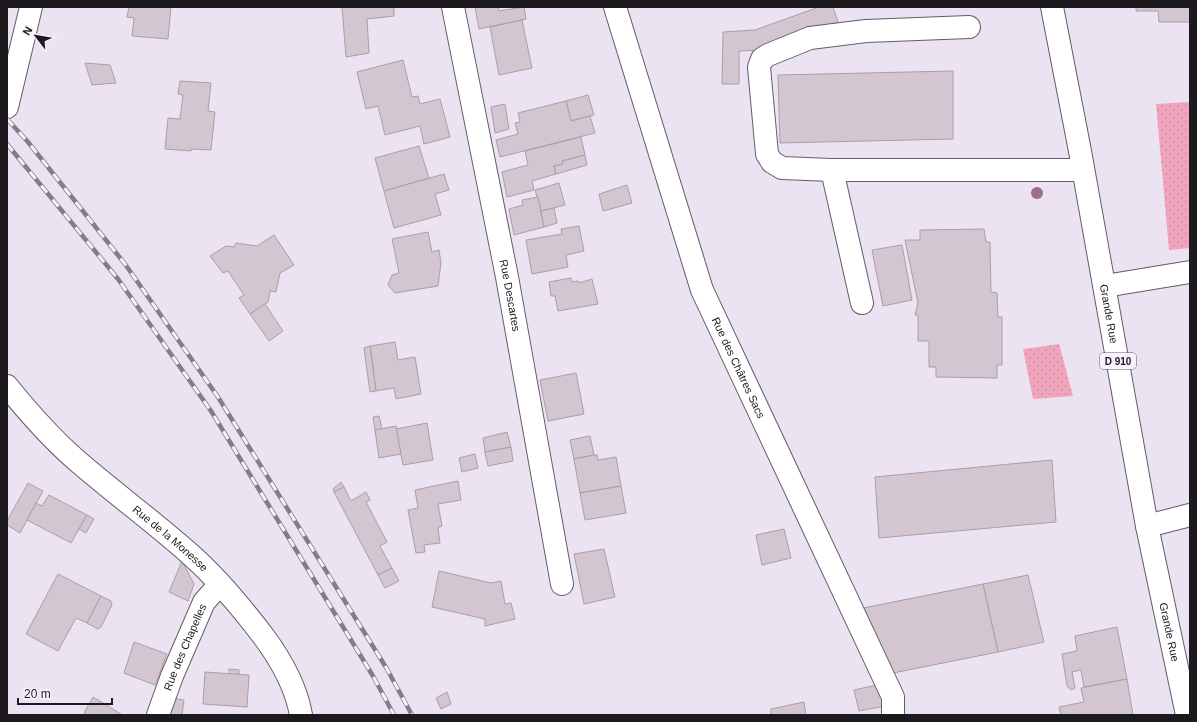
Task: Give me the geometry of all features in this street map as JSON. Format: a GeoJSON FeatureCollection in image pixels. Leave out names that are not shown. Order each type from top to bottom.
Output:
{"type":"FeatureCollection","features":[{"type":"Feature","properties":{"kind":"street"},"geometry":{"type":"LineString","coordinates":[[7,107],[31,7]]}},
{"type":"Feature","properties":{"kind":"street","name":"Rue Descartes"},"geometry":{"type":"LineString","coordinates":[[453,7],[507,277],[562,584]]}},
{"type":"Feature","properties":{"kind":"street","name":"Rue des Châtres Sacs"},"geometry":{"type":"LineString","coordinates":[[615,7],[702,290],[893,697],[893,715]]}},
{"type":"Feature","properties":{"kind":"street","name":"Grande Rue"},"geometry":{"type":"LineString","coordinates":[[1052,7],[1147,526],[1188,715]]}},
{"type":"Feature","properties":{"kind":"street"},"geometry":{"type":"LineString","coordinates":[[968,27],[866,31],[810,38],[768,55],[762,59],[759,67],[767,154],[772,162],[782,168],[832,170],[1083,170]]}},
{"type":"Feature","properties":{"kind":"street"},"geometry":{"type":"LineString","coordinates":[[832,170],[862,303]]}},
{"type":"Feature","properties":{"kind":"street"},"geometry":{"type":"LineString","coordinates":[[1104,286],[1190,272]]}},
{"type":"Feature","properties":{"kind":"street","name":"Rue de la Monesse"},"geometry":{"type":"LineString","coordinates":[[7,386],[26,410],[74,458],[192,556],[220,584],[252,621],[282,662],[299,705],[301,715]]}},
{"type":"Feature","properties":{"kind":"street"},"geometry":{"type":"LineString","coordinates":[[1147,526],[1190,515]]}},
{"type":"Feature","properties":{"kind":"street","name":"Rue des Chapelles"},"geometry":{"type":"LineString","coordinates":[[158,715],[172,676],[204,602],[220,584]]}},
{"type":"Feature","properties":{"kind":"shaded area"},"geometry":{"type":"Polygon","coordinates":[[[1190,102],[1190,248],[1169,250],[1156,104],[1190,102]]]}},
{"type":"Feature","properties":{"kind":"shaded area"},"geometry":{"type":"Polygon","coordinates":[[[1059,344],[1073,396],[1033,399],[1023,349],[1059,344]]]}},
{"type":"Feature","properties":{"kind":"building"},"geometry":{"type":"Polygon","coordinates":[[[129,7],[171,7],[168,39],[132,36],[134,18],[127,17],[129,7]]]}},
{"type":"Feature","properties":{"kind":"building"},"geometry":{"type":"Polygon","coordinates":[[[342,7],[394,7],[394,16],[367,19],[369,53],[346,57],[342,7]]]}},
{"type":"Feature","properties":{"kind":"building"},"geometry":{"type":"Polygon","coordinates":[[[475,7],[498,7],[499,11],[524,7],[526,19],[479,29],[475,7]]]}},
{"type":"Feature","properties":{"kind":"building"},"geometry":{"type":"Polygon","coordinates":[[[819,7],[833,7],[838,22],[766,50],[739,51],[739,84],[722,84],[723,32],[755,30],[819,7]]]}},
{"type":"Feature","properties":{"kind":"building"},"geometry":{"type":"Polygon","coordinates":[[[1136,7],[1190,7],[1190,22],[1159,22],[1158,11],[1136,11],[1136,7]]]}},
{"type":"Feature","properties":{"kind":"building"},"geometry":{"type":"Polygon","coordinates":[[[522,20],[532,68],[499,75],[490,27],[522,20]]]}},
{"type":"Feature","properties":{"kind":"building"},"geometry":{"type":"Polygon","coordinates":[[[403,60],[412,97],[418,96],[420,104],[440,99],[450,137],[424,144],[420,126],[385,135],[378,106],[366,109],[357,72],[403,60]]]}},
{"type":"Feature","properties":{"kind":"building"},"geometry":{"type":"Polygon","coordinates":[[[85,63],[110,65],[116,83],[92,85],[85,63]]]}},
{"type":"Feature","properties":{"kind":"building"},"geometry":{"type":"Polygon","coordinates":[[[953,71],[953,139],[780,143],[778,75],[953,71]]]}},
{"type":"Feature","properties":{"kind":"building"},"geometry":{"type":"Polygon","coordinates":[[[180,81],[211,83],[208,111],[215,112],[211,150],[191,149],[191,151],[165,149],[168,118],[180,119],[183,95],[178,94],[180,81]]]}},
{"type":"Feature","properties":{"kind":"building"},"geometry":{"type":"Polygon","coordinates":[[[588,95],[594,115],[571,121],[566,101],[588,95]]]}},
{"type":"Feature","properties":{"kind":"building"},"geometry":{"type":"Polygon","coordinates":[[[566,101],[571,121],[590,116],[595,133],[500,157],[496,140],[518,134],[515,123],[520,122],[518,113],[566,101]]]}},
{"type":"Feature","properties":{"kind":"building"},"geometry":{"type":"Polygon","coordinates":[[[505,104],[509,129],[495,133],[491,107],[505,104]]]}},
{"type":"Feature","properties":{"kind":"building"},"geometry":{"type":"Polygon","coordinates":[[[581,137],[585,155],[562,161],[563,164],[554,166],[556,174],[532,181],[534,190],[507,197],[502,172],[528,165],[525,151],[581,137]]]}},
{"type":"Feature","properties":{"kind":"building"},"geometry":{"type":"Polygon","coordinates":[[[419,146],[429,178],[384,191],[375,158],[419,146]]]}},
{"type":"Feature","properties":{"kind":"building"},"geometry":{"type":"Polygon","coordinates":[[[585,155],[587,165],[556,174],[554,166],[563,164],[562,161],[585,155]]]}},
{"type":"Feature","properties":{"kind":"building"},"geometry":{"type":"Polygon","coordinates":[[[444,174],[449,190],[435,194],[441,215],[394,228],[384,191],[444,174]]]}},
{"type":"Feature","properties":{"kind":"building"},"geometry":{"type":"Polygon","coordinates":[[[559,183],[565,205],[541,211],[535,190],[559,183]]]}},
{"type":"Feature","properties":{"kind":"building"},"geometry":{"type":"Polygon","coordinates":[[[627,185],[632,203],[603,211],[599,194],[627,185]]]}},
{"type":"Feature","properties":{"kind":"building"},"geometry":{"type":"Polygon","coordinates":[[[538,197],[544,227],[514,235],[509,209],[523,205],[522,200],[538,197]]]}},
{"type":"Feature","properties":{"kind":"building"},"geometry":{"type":"Polygon","coordinates":[[[554,208],[557,223],[544,227],[541,211],[554,208]]]}},
{"type":"Feature","properties":{"kind":"building"},"geometry":{"type":"Polygon","coordinates":[[[579,226],[584,251],[566,255],[568,267],[532,274],[526,240],[562,234],[561,229],[579,226]]]}},
{"type":"Feature","properties":{"kind":"building"},"geometry":{"type":"Polygon","coordinates":[[[984,229],[986,242],[990,242],[991,292],[997,293],[998,317],[1002,317],[1002,365],[997,365],[997,378],[936,377],[936,367],[929,367],[929,341],[918,341],[918,315],[915,315],[918,303],[905,240],[920,240],[920,230],[984,229]]]}},
{"type":"Feature","properties":{"kind":"building"},"geometry":{"type":"Polygon","coordinates":[[[428,232],[432,252],[439,250],[441,263],[438,286],[395,293],[388,285],[392,275],[399,273],[392,239],[428,232]]]}},
{"type":"Feature","properties":{"kind":"building"},"geometry":{"type":"Polygon","coordinates":[[[274,235],[294,265],[280,273],[276,292],[270,291],[268,302],[250,314],[239,298],[244,295],[228,271],[223,273],[210,256],[226,246],[234,247],[236,243],[257,246],[274,235]]]}},
{"type":"Feature","properties":{"kind":"building"},"geometry":{"type":"Polygon","coordinates":[[[902,245],[912,300],[883,306],[872,250],[902,245]]]}},
{"type":"Feature","properties":{"kind":"building"},"geometry":{"type":"Polygon","coordinates":[[[571,278],[572,282],[578,281],[579,283],[592,279],[598,304],[558,311],[555,296],[551,296],[549,282],[571,278]]]}},
{"type":"Feature","properties":{"kind":"building"},"geometry":{"type":"Polygon","coordinates":[[[265,304],[283,331],[269,341],[250,314],[265,304]]]}},
{"type":"Feature","properties":{"kind":"building"},"geometry":{"type":"Polygon","coordinates":[[[395,342],[398,360],[415,357],[421,394],[396,399],[394,388],[376,391],[370,346],[395,342]]]}},
{"type":"Feature","properties":{"kind":"building"},"geometry":{"type":"Polygon","coordinates":[[[370,346],[376,391],[370,392],[364,348],[370,346]]]}},
{"type":"Feature","properties":{"kind":"building"},"geometry":{"type":"Polygon","coordinates":[[[576,373],[584,414],[548,421],[540,380],[576,373]]]}},
{"type":"Feature","properties":{"kind":"building"},"geometry":{"type":"Polygon","coordinates":[[[379,416],[382,429],[375,430],[373,417],[379,416]]]}},
{"type":"Feature","properties":{"kind":"building"},"geometry":{"type":"Polygon","coordinates":[[[427,423],[433,460],[403,465],[396,429],[427,423]]]}},
{"type":"Feature","properties":{"kind":"building"},"geometry":{"type":"Polygon","coordinates":[[[396,426],[401,454],[379,458],[375,430],[396,426]]]}},
{"type":"Feature","properties":{"kind":"building"},"geometry":{"type":"Polygon","coordinates":[[[507,432],[511,447],[485,452],[483,438],[507,432]]]}},
{"type":"Feature","properties":{"kind":"building"},"geometry":{"type":"Polygon","coordinates":[[[590,436],[594,455],[574,459],[570,440],[590,436]]]}},
{"type":"Feature","properties":{"kind":"building"},"geometry":{"type":"Polygon","coordinates":[[[511,447],[513,461],[488,466],[485,452],[511,447]]]}},
{"type":"Feature","properties":{"kind":"building"},"geometry":{"type":"Polygon","coordinates":[[[475,454],[478,468],[462,472],[459,458],[475,454]]]}},
{"type":"Feature","properties":{"kind":"building"},"geometry":{"type":"Polygon","coordinates":[[[597,455],[598,460],[616,457],[621,486],[580,493],[574,459],[597,455]]]}},
{"type":"Feature","properties":{"kind":"building"},"geometry":{"type":"Polygon","coordinates":[[[1052,460],[1056,522],[879,538],[875,477],[1052,460]]]}},
{"type":"Feature","properties":{"kind":"building"},"geometry":{"type":"Polygon","coordinates":[[[458,481],[461,500],[438,504],[442,526],[438,528],[440,543],[424,545],[425,552],[416,553],[408,510],[418,508],[415,490],[458,481]]]}},
{"type":"Feature","properties":{"kind":"building"},"geometry":{"type":"Polygon","coordinates":[[[341,482],[344,487],[334,492],[333,489],[341,482]]]}},
{"type":"Feature","properties":{"kind":"building"},"geometry":{"type":"Polygon","coordinates":[[[28,483],[43,491],[20,533],[7,525],[7,521],[28,483]]]}},
{"type":"Feature","properties":{"kind":"building"},"geometry":{"type":"Polygon","coordinates":[[[621,486],[626,513],[585,520],[580,493],[621,486]]]}},
{"type":"Feature","properties":{"kind":"building"},"geometry":{"type":"Polygon","coordinates":[[[344,487],[351,501],[366,492],[370,500],[366,502],[387,542],[380,546],[392,568],[378,575],[334,492],[344,487]]]}},
{"type":"Feature","properties":{"kind":"building"},"geometry":{"type":"Polygon","coordinates":[[[49,495],[87,515],[71,543],[27,520],[36,503],[42,506],[49,495]]]}},
{"type":"Feature","properties":{"kind":"building"},"geometry":{"type":"Polygon","coordinates":[[[87,515],[94,519],[86,533],[79,529],[87,515]]]}},
{"type":"Feature","properties":{"kind":"building"},"geometry":{"type":"Polygon","coordinates":[[[784,529],[791,558],[762,565],[756,535],[784,529]]]}},
{"type":"Feature","properties":{"kind":"building"},"geometry":{"type":"Polygon","coordinates":[[[604,549],[615,597],[584,604],[574,554],[604,549]]]}},
{"type":"Feature","properties":{"kind":"building"},"geometry":{"type":"Polygon","coordinates":[[[182,561],[194,584],[188,601],[169,592],[182,561]]]}},
{"type":"Feature","properties":{"kind":"building"},"geometry":{"type":"Polygon","coordinates":[[[392,568],[399,581],[385,588],[378,575],[392,568]]]}},
{"type":"Feature","properties":{"kind":"building"},"geometry":{"type":"Polygon","coordinates":[[[439,571],[491,583],[501,581],[505,604],[511,603],[515,619],[485,626],[485,619],[432,607],[439,571]]]}},
{"type":"Feature","properties":{"kind":"building"},"geometry":{"type":"Polygon","coordinates":[[[58,574],[101,596],[87,623],[76,618],[58,651],[26,634],[58,574]]]}},
{"type":"Feature","properties":{"kind":"building"},"geometry":{"type":"Polygon","coordinates":[[[1028,575],[1044,642],[998,652],[983,584],[1028,575]]]}},
{"type":"Feature","properties":{"kind":"building"},"geometry":{"type":"Polygon","coordinates":[[[983,584],[998,652],[893,673],[863,608],[983,584]]]}},
{"type":"Feature","properties":{"kind":"building"},"geometry":{"type":"Polygon","coordinates":[[[101,596],[111,601],[112,605],[101,627],[98,629],[87,623],[101,596]]]}},
{"type":"Feature","properties":{"kind":"building"},"geometry":{"type":"Polygon","coordinates":[[[1117,627],[1127,679],[1084,687],[1081,670],[1072,672],[1075,688],[1071,690],[1067,686],[1062,654],[1077,651],[1075,636],[1117,627]]]}},
{"type":"Feature","properties":{"kind":"building"},"geometry":{"type":"Polygon","coordinates":[[[134,642],[167,654],[155,685],[124,673],[134,642]]]}},
{"type":"Feature","properties":{"kind":"building"},"geometry":{"type":"Polygon","coordinates":[[[229,669],[239,670],[239,675],[229,674],[229,669]]]}},
{"type":"Feature","properties":{"kind":"building"},"geometry":{"type":"Polygon","coordinates":[[[205,672],[249,675],[247,707],[203,704],[205,672]]]}},
{"type":"Feature","properties":{"kind":"building"},"geometry":{"type":"Polygon","coordinates":[[[1127,679],[1133,715],[1061,715],[1059,707],[1084,702],[1081,688],[1127,679]]]}},
{"type":"Feature","properties":{"kind":"building"},"geometry":{"type":"Polygon","coordinates":[[[877,685],[885,706],[859,711],[854,690],[877,685]]]}},
{"type":"Feature","properties":{"kind":"building"},"geometry":{"type":"Polygon","coordinates":[[[176,692],[176,699],[184,700],[182,715],[163,715],[176,692]]]}},
{"type":"Feature","properties":{"kind":"building"},"geometry":{"type":"Polygon","coordinates":[[[447,692],[451,704],[441,709],[436,698],[447,692]]]}},
{"type":"Feature","properties":{"kind":"building"},"geometry":{"type":"Polygon","coordinates":[[[93,697],[121,715],[88,715],[84,713],[93,697]]]}},
{"type":"Feature","properties":{"kind":"building"},"geometry":{"type":"Polygon","coordinates":[[[804,702],[806,715],[771,715],[771,709],[804,702]]]}},
{"type":"Feature","properties":{"kind":"railway"},"geometry":{"type":"LineString","coordinates":[[7,119],[28,142],[125,264],[218,397],[387,669],[412,715]]}},
{"type":"Feature","properties":{"kind":"railway"},"geometry":{"type":"LineString","coordinates":[[7,144],[118,279],[211,411],[373,676],[394,715]]}}]}
